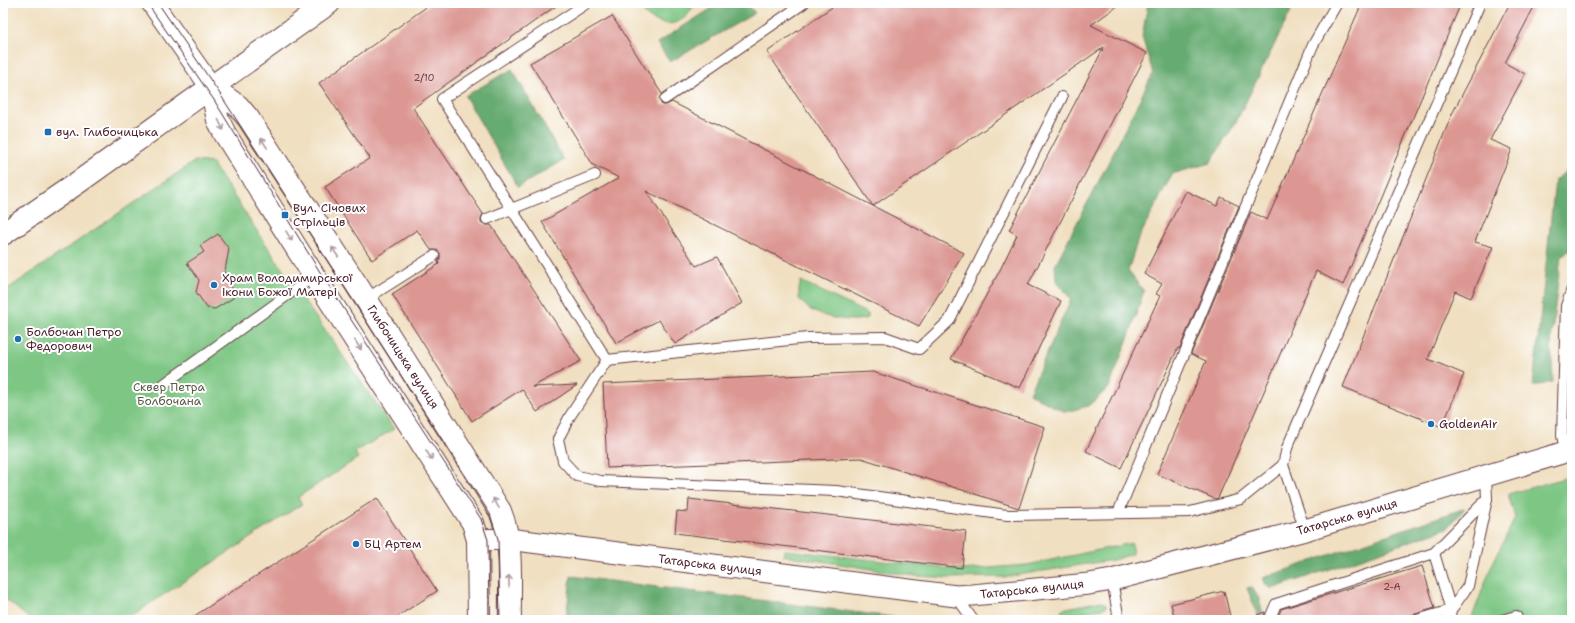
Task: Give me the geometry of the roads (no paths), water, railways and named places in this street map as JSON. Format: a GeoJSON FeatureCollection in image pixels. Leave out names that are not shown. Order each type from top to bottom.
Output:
{"type":"FeatureCollection","features":[{"type":"Feature","properties":{"kind":"main road"},"geometry":{"type":"LineString","coordinates":[[3,234],[80,181],[329,3]]}},
{"type":"Feature","properties":{"kind":"main road"},"geometry":{"type":"LineString","coordinates":[[211,87],[218,120],[225,134],[314,276],[473,523],[478,540],[479,620]]}},
{"type":"Feature","properties":{"kind":"main road","name":"Глибочицька вулиця"},"geometry":{"type":"LineString","coordinates":[[211,87],[238,106],[248,118],[492,496],[506,526],[508,539],[510,620]]}},
{"type":"Feature","properties":{"kind":"street"},"geometry":{"type":"LineString","coordinates":[[153,5],[211,87]]}},
{"type":"Feature","properties":{"kind":"street","name":"Татарська вулиця"},"geometry":{"type":"LineString","coordinates":[[478,540],[508,539],[956,596],[1089,584],[1112,580],[1306,530],[1569,451]]}},
{"type":"Feature","properties":{"kind":"lane"},"geometry":{"type":"LineString","coordinates":[[586,3],[442,99],[607,360]]}},
{"type":"Feature","properties":{"kind":"lane"},"geometry":{"type":"LineString","coordinates":[[665,99],[804,3]]}},
{"type":"Feature","properties":{"kind":"lane"},"geometry":{"type":"LineString","coordinates":[[1118,513],[1313,44],[1337,3]]}},
{"type":"Feature","properties":{"kind":"lane"},"geometry":{"type":"LineString","coordinates":[[607,360],[570,416],[558,440],[563,461],[577,476],[601,481],[836,491],[1007,515],[1190,512],[1241,499],[1283,465],[1291,440],[1480,3]]}},
{"type":"Feature","properties":{"kind":"lane"},"geometry":{"type":"LineString","coordinates":[[607,360],[808,338],[885,337],[920,349],[948,321],[1062,97]]}},
{"type":"Feature","properties":{"kind":"lane"},"geometry":{"type":"LineString","coordinates":[[487,219],[596,175]]}},
{"type":"Feature","properties":{"kind":"lane"},"geometry":{"type":"LineString","coordinates":[[366,299],[434,256]]}},
{"type":"Feature","properties":{"kind":"lane"},"geometry":{"type":"LineString","coordinates":[[164,384],[314,276]]}},
{"type":"Feature","properties":{"kind":"lane"},"geometry":{"type":"LineString","coordinates":[[1569,451],[1562,436],[1566,306],[1572,289]]}},
{"type":"Feature","properties":{"kind":"lane"},"geometry":{"type":"LineString","coordinates":[[1283,465],[1306,530]]}},
{"type":"Feature","properties":{"kind":"lane"},"geometry":{"type":"LineString","coordinates":[[1418,620],[1450,615],[1468,586],[1488,498],[1486,477]]}},
{"type":"Feature","properties":{"kind":"lane"},"geometry":{"type":"LineString","coordinates":[[1271,620],[1270,618],[1276,604],[1434,553],[1488,498]]}},
{"type":"Feature","properties":{"kind":"lane"},"geometry":{"type":"LineString","coordinates":[[1434,553],[1450,615]]}},
{"type":"Feature","properties":{"kind":"lane"},"geometry":{"type":"LineString","coordinates":[[1112,580],[1119,620]]}},
{"type":"Feature","properties":{"kind":"lane"},"geometry":{"type":"LineString","coordinates":[[956,596],[973,620]]}},
{"type":"Feature","properties":{"kind":"lane"},"geometry":{"type":"LineString","coordinates":[[1502,620],[1516,616],[1518,620]]}},
{"type":"Feature","properties":{"kind":"tram line"},"geometry":{"type":"LineString","coordinates":[[147,3],[214,100],[320,272],[481,519],[488,540],[489,620]]}},
{"type":"Feature","properties":{"kind":"tram line"},"geometry":{"type":"LineString","coordinates":[[158,3],[220,94],[490,514],[498,539],[500,620]]}},
{"type":"Feature","properties":{"kind":"place","name":"вул. Глибочицька"},"geometry":{"type":"Point","coordinates":[48,132]}},
{"type":"Feature","properties":{"kind":"place","name":"Вул. Січових Стрільців"},"geometry":{"type":"Point","coordinates":[285,215]}},
{"type":"Feature","properties":{"kind":"place","name":"Храм Володимирської ікони Божої Матері"},"geometry":{"type":"Point","coordinates":[214,285]}},
{"type":"Feature","properties":{"kind":"place","name":"Болбочан Петро Федорович"},"geometry":{"type":"Point","coordinates":[18,339]}},
{"type":"Feature","properties":{"kind":"place","name":"GoldenAir"},"geometry":{"type":"Point","coordinates":[1431,424]}},
{"type":"Feature","properties":{"kind":"place","name":"БЦ Артем"},"geometry":{"type":"Point","coordinates":[356,544]}},
{"type":"Feature","properties":{"kind":"park label","name":"Сквер Петра Болбочана"},"geometry":{"type":"Point","coordinates":[169,394]}}]}
